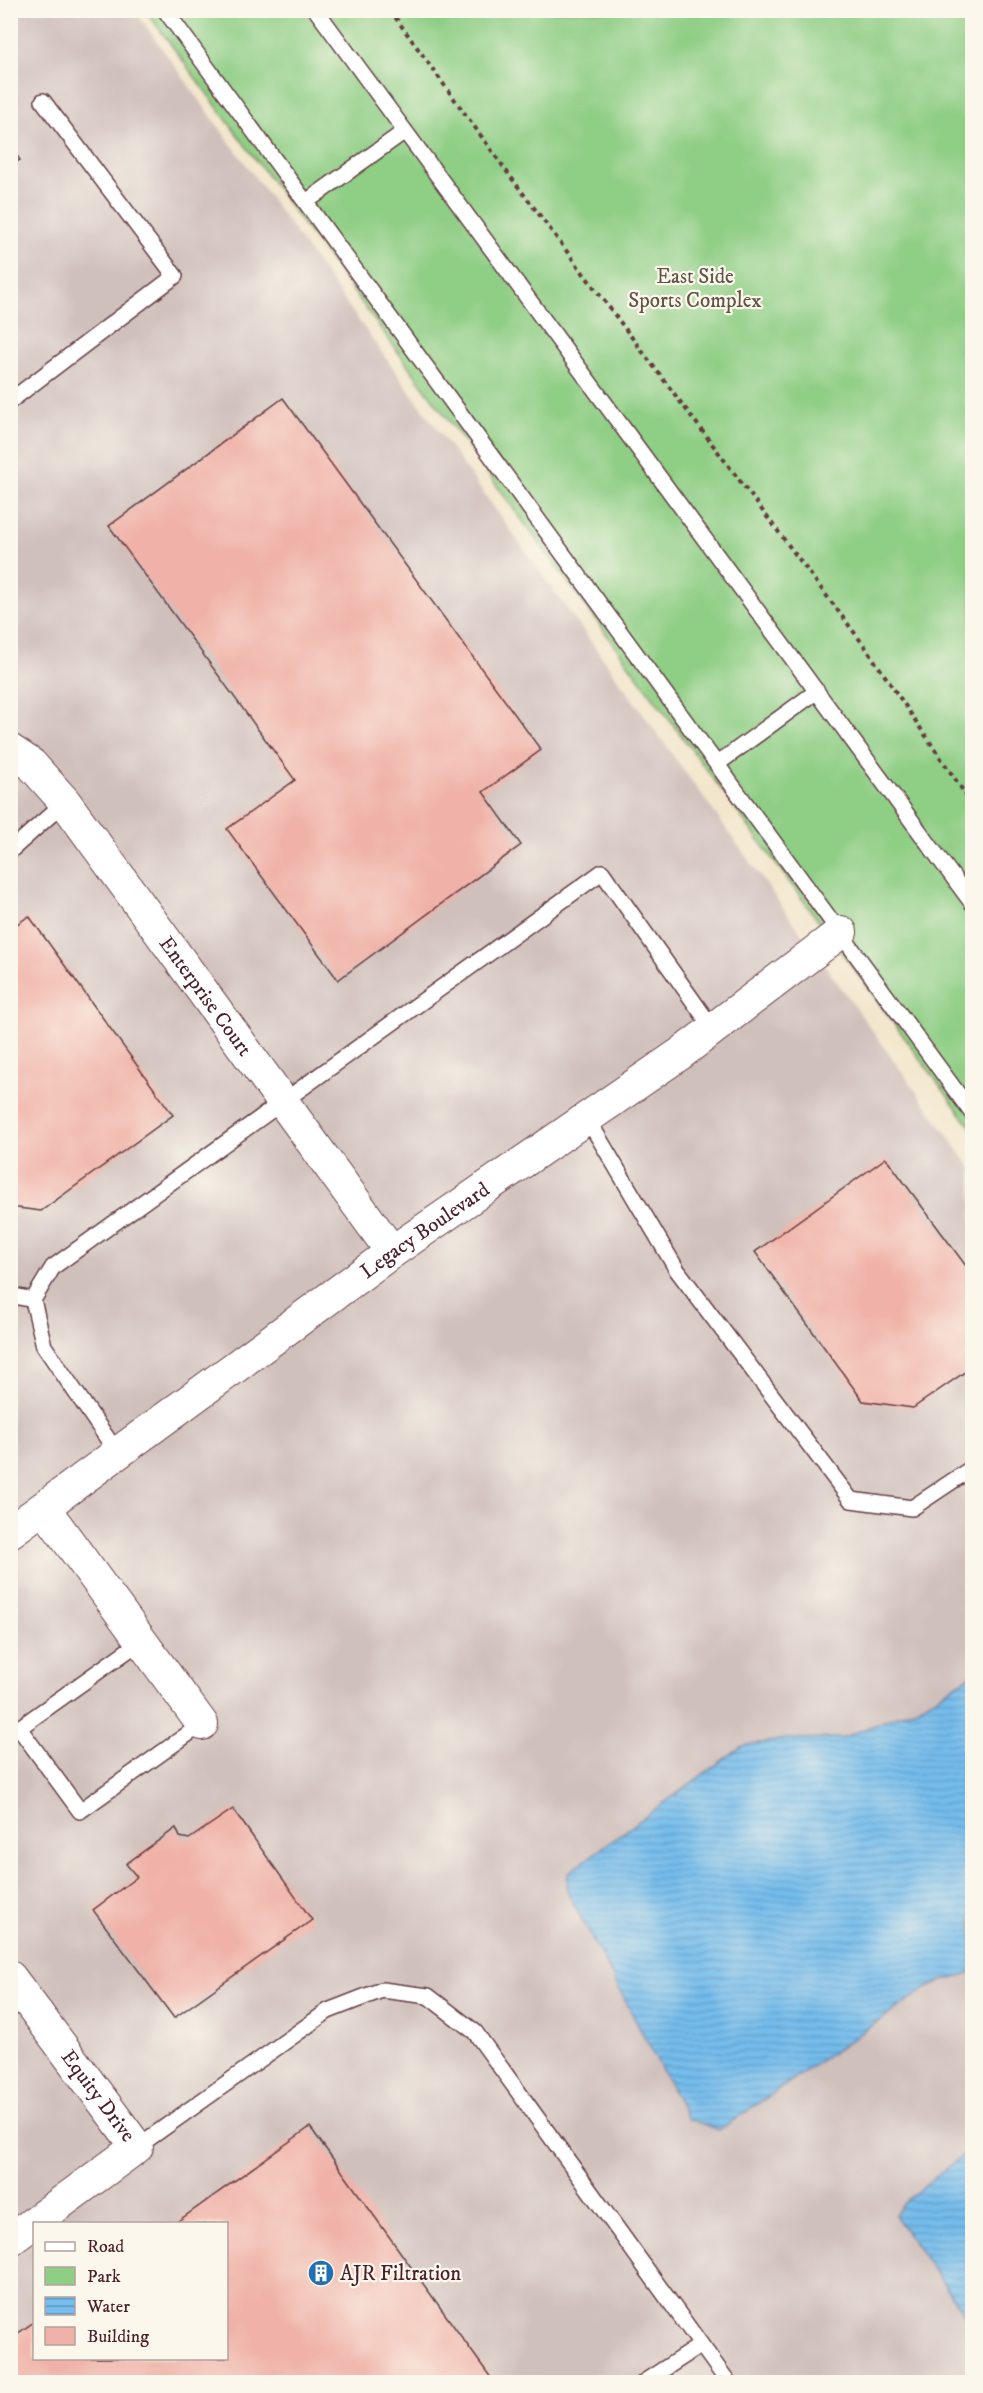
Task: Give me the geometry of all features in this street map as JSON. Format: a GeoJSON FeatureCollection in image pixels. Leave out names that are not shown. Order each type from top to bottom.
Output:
{"type":"FeatureCollection","features":[{"type":"Feature","properties":{"kind":"street","name":"Enterprise Court"},"geometry":{"type":"LineString","coordinates":[[10,750],[32,764],[65,802],[392,1252]]}},
{"type":"Feature","properties":{"kind":"street","name":"Legacy Boulevard"},"geometry":{"type":"LineString","coordinates":[[10,1532],[392,1252],[680,1054],[841,932]]}},
{"type":"Feature","properties":{"kind":"street"},"geometry":{"type":"LineString","coordinates":[[44,1508],[202,1724]]}},
{"type":"Feature","properties":{"kind":"street","name":"Equity Drive"},"geometry":{"type":"LineString","coordinates":[[10,1977],[137,2147],[35,2222]]}},
{"type":"Feature","properties":{"kind":"street","name":"Equity Drive"},"geometry":{"type":"LineString","coordinates":[[10,2240],[33,2223]]}},
{"type":"Feature","properties":{"kind":"lane"},"geometry":{"type":"LineString","coordinates":[[165,10],[972,1113]]}},
{"type":"Feature","properties":{"kind":"lane"},"geometry":{"type":"LineString","coordinates":[[316,10],[972,903]]}},
{"type":"Feature","properties":{"kind":"lane"},"geometry":{"type":"LineString","coordinates":[[10,400],[175,276],[43,101]]}},
{"type":"Feature","properties":{"kind":"lane"},"geometry":{"type":"LineString","coordinates":[[306,202],[405,131]]}},
{"type":"Feature","properties":{"kind":"lane"},"geometry":{"type":"LineString","coordinates":[[717,764],[817,691]]}},
{"type":"Feature","properties":{"kind":"lane"},"geometry":{"type":"LineString","coordinates":[[10,851],[65,802]]}},
{"type":"Feature","properties":{"kind":"lane"},"geometry":{"type":"LineString","coordinates":[[118,1454],[44,1346],[33,1300],[53,1267],[602,872],[713,1029]]}},
{"type":"Feature","properties":{"kind":"lane"},"geometry":{"type":"LineString","coordinates":[[587,1118],[677,1270],[851,1500],[912,1508],[972,1468]]}},
{"type":"Feature","properties":{"kind":"lane"},"geometry":{"type":"LineString","coordinates":[[10,1295],[33,1300]]}},
{"type":"Feature","properties":{"kind":"lane"},"geometry":{"type":"LineString","coordinates":[[141,1641],[19,1728],[52,1774],[80,1811],[202,1724]]}},
{"type":"Feature","properties":{"kind":"lane"},"geometry":{"type":"LineString","coordinates":[[137,2147],[328,2011],[382,1990],[428,1996],[475,2032],[728,2382]]}},
{"type":"Feature","properties":{"kind":"lane"},"geometry":{"type":"LineString","coordinates":[[644,2382],[701,2345]]}},
{"type":"Feature","properties":{"kind":"path"},"geometry":{"type":"LineString","coordinates":[[390,10],[517,185],[866,648],[972,804]]}},
{"type":"Feature","properties":{"kind":"shaded area"},"geometry":{"type":"Polygon","coordinates":[[[11,11],[135,11],[972,1169],[972,2382],[11,2382],[11,11]]]}},
{"type":"Feature","properties":{"kind":"green space","name":"East Side Sports Complex"},"geometry":{"type":"Polygon","coordinates":[[[146,11],[972,11],[972,1129],[146,11]]]}},
{"type":"Feature","properties":{"kind":"water"},"geometry":{"type":"Polygon","coordinates":[[[972,1675],[972,1972],[933,1984],[719,2130],[688,2119],[567,1891],[568,1873],[742,1746],[786,1739],[842,1738],[919,1707],[972,1675]]]}},
{"type":"Feature","properties":{"kind":"water"},"geometry":{"type":"Polygon","coordinates":[[[972,2148],[972,2325],[895,2215],[905,2202],[972,2148]]]}},
{"type":"Feature","properties":{"kind":"building"},"geometry":{"type":"Polygon","coordinates":[[[10,146],[20,160],[10,166],[10,146]]]}},
{"type":"Feature","properties":{"kind":"building"},"geometry":{"type":"Polygon","coordinates":[[[283,398],[541,750],[483,792],[521,845],[338,980],[227,829],[295,780],[109,526],[283,398]]]}},
{"type":"Feature","properties":{"kind":"building"},"geometry":{"type":"Polygon","coordinates":[[[29,916],[173,1115],[41,1211],[10,1207],[10,929],[29,916]]]}},
{"type":"Feature","properties":{"kind":"building"},"geometry":{"type":"Polygon","coordinates":[[[886,1158],[972,1274],[972,1367],[913,1408],[863,1401],[755,1252],[886,1158]]]}},
{"type":"Feature","properties":{"kind":"building"},"geometry":{"type":"Polygon","coordinates":[[[233,1809],[312,1920],[174,2018],[93,1910],[137,1877],[126,1864],[176,1828],[180,1837],[189,1839],[233,1809]]]}},
{"type":"Feature","properties":{"kind":"building","name":"AJR Filtration"},"geometry":{"type":"Polygon","coordinates":[[[310,2127],[494,2382],[10,2382],[10,2339],[33,2323],[33,2360],[228,2360],[228,2222],[177,2222],[310,2127]]]}},
{"type":"Feature","properties":{"kind":"place","name":"AJR Filtration"},"geometry":{"type":"Point","coordinates":[321,2273]}}]}
